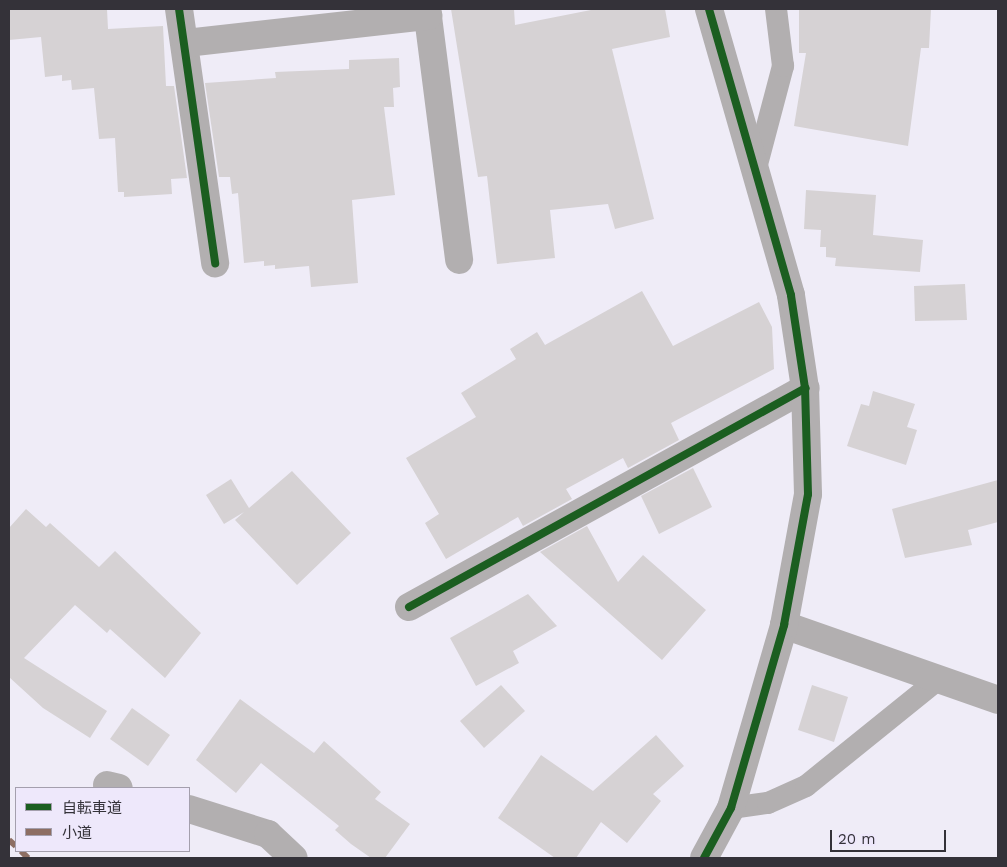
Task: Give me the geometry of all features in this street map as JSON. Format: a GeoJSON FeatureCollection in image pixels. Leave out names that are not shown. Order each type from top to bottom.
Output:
{"type":"FeatureCollection","features":[{"type":"Feature","properties":{"kind":"street"},"geometry":{"type":"LineString","coordinates":[[179,9],[186,43],[215,263]]}},
{"type":"Feature","properties":{"kind":"street"},"geometry":{"type":"LineString","coordinates":[[704,858],[731,808],[784,625],[808,494],[805,388],[791,295],[754,173],[739,104],[709,9]]}},
{"type":"Feature","properties":{"kind":"street"},"geometry":{"type":"LineString","coordinates":[[186,43],[427,12],[459,260]]}},
{"type":"Feature","properties":{"kind":"street"},"geometry":{"type":"LineString","coordinates":[[409,607],[805,388]]}},
{"type":"Feature","properties":{"kind":"street"},"geometry":{"type":"LineString","coordinates":[[784,625],[940,678],[998,700]]}},
{"type":"Feature","properties":{"kind":"street"},"geometry":{"type":"LineString","coordinates":[[190,809],[268,834],[294,858]]}},
{"type":"Feature","properties":{"kind":"lane"},"geometry":{"type":"LineString","coordinates":[[754,173],[783,66],[776,9]]}},
{"type":"Feature","properties":{"kind":"lane"},"geometry":{"type":"LineString","coordinates":[[731,808],[768,803],[806,786],[940,678]]}},
{"type":"Feature","properties":{"kind":"building"},"geometry":{"type":"Polygon","coordinates":[[[9,9],[107,9],[108,29],[163,26],[166,86],[174,86],[187,178],[171,179],[172,194],[124,197],[124,192],[118,192],[115,138],[99,139],[94,88],[72,90],[71,80],[62,81],[62,75],[45,77],[41,37],[9,40],[9,9]]]}},
{"type":"Feature","properties":{"kind":"building"},"geometry":{"type":"Polygon","coordinates":[[[451,9],[514,9],[515,25],[596,9],[665,9],[670,37],[612,49],[654,219],[615,229],[608,204],[550,210],[555,258],[497,264],[487,176],[478,177],[451,9]]]}},
{"type":"Feature","properties":{"kind":"building"},"geometry":{"type":"Polygon","coordinates":[[[799,9],[931,9],[929,48],[921,48],[908,146],[794,126],[806,53],[799,53],[799,9]]]}},
{"type":"Feature","properties":{"kind":"building"},"geometry":{"type":"Polygon","coordinates":[[[399,58],[400,87],[393,88],[394,107],[384,107],[395,195],[352,200],[358,283],[311,287],[309,266],[275,269],[275,265],[264,266],[264,261],[244,263],[238,193],[232,194],[230,177],[219,177],[205,83],[276,78],[275,72],[349,69],[349,60],[399,58]]]}},
{"type":"Feature","properties":{"kind":"building"},"geometry":{"type":"Polygon","coordinates":[[[806,190],[876,195],[873,235],[923,240],[920,272],[835,266],[836,258],[826,257],[826,247],[820,247],[821,230],[804,229],[806,190]]]}},
{"type":"Feature","properties":{"kind":"building"},"geometry":{"type":"Polygon","coordinates":[[[965,284],[967,320],[915,321],[914,286],[965,284]]]}},
{"type":"Feature","properties":{"kind":"building"},"geometry":{"type":"Polygon","coordinates":[[[642,291],[673,346],[759,302],[772,327],[774,369],[671,423],[679,440],[628,468],[623,458],[566,489],[572,499],[523,526],[518,517],[446,559],[425,523],[439,514],[406,458],[476,417],[461,393],[516,359],[510,349],[537,332],[545,345],[642,291]]]}},
{"type":"Feature","properties":{"kind":"building"},"geometry":{"type":"Polygon","coordinates":[[[873,391],[915,404],[907,427],[917,430],[906,465],[847,446],[861,404],[869,406],[873,391]]]}},
{"type":"Feature","properties":{"kind":"building"},"geometry":{"type":"Polygon","coordinates":[[[693,468],[712,507],[659,534],[641,496],[693,468]]]}},
{"type":"Feature","properties":{"kind":"building"},"geometry":{"type":"Polygon","coordinates":[[[292,471],[351,533],[297,585],[235,520],[244,512],[224,524],[206,495],[231,479],[249,508],[292,471]]]}},
{"type":"Feature","properties":{"kind":"building"},"geometry":{"type":"Polygon","coordinates":[[[998,480],[998,522],[968,530],[972,545],[905,558],[892,509],[998,480]]]}},
{"type":"Feature","properties":{"kind":"building"},"geometry":{"type":"Polygon","coordinates":[[[26,509],[46,527],[50,523],[99,567],[115,551],[201,633],[165,678],[110,629],[107,633],[75,605],[24,658],[107,711],[90,738],[43,708],[9,677],[9,528],[26,509]]]}},
{"type":"Feature","properties":{"kind":"building"},"geometry":{"type":"Polygon","coordinates":[[[587,526],[618,582],[643,555],[706,610],[662,660],[540,552],[587,526]]]}},
{"type":"Feature","properties":{"kind":"building"},"geometry":{"type":"Polygon","coordinates":[[[528,594],[557,626],[513,651],[519,663],[476,686],[450,638],[528,594]]]}},
{"type":"Feature","properties":{"kind":"building"},"geometry":{"type":"Polygon","coordinates":[[[501,685],[525,711],[484,748],[460,721],[501,685]]]}},
{"type":"Feature","properties":{"kind":"building"},"geometry":{"type":"Polygon","coordinates":[[[812,685],[848,697],[834,742],[798,730],[812,685]]]}},
{"type":"Feature","properties":{"kind":"building"},"geometry":{"type":"Polygon","coordinates":[[[240,699],[314,753],[324,741],[381,792],[375,799],[410,824],[385,858],[371,858],[351,844],[335,830],[339,826],[261,763],[236,793],[196,760],[240,699]]]}},
{"type":"Feature","properties":{"kind":"building"},"geometry":{"type":"Polygon","coordinates":[[[132,708],[170,735],[148,766],[110,739],[132,708]]]}},
{"type":"Feature","properties":{"kind":"building"},"geometry":{"type":"Polygon","coordinates":[[[656,735],[684,766],[653,794],[661,801],[627,843],[601,822],[576,858],[555,858],[498,818],[541,755],[593,791],[656,735]]]}},
{"type":"Feature","properties":{"kind":"marked path"},"geometry":{"type":"LineString","coordinates":[[9,840],[15,845]]}},
{"type":"Feature","properties":{"kind":"marked path"},"geometry":{"type":"LineString","coordinates":[[22,852],[28,858]]}},
{"type":"Feature","properties":{"kind":"cycle path"},"geometry":{"type":"LineString","coordinates":[[179,9],[215,263]]}},
{"type":"Feature","properties":{"kind":"cycle path"},"geometry":{"type":"LineString","coordinates":[[704,858],[731,808],[784,625],[808,494],[805,388],[791,295],[709,9]]}},
{"type":"Feature","properties":{"kind":"cycle path"},"geometry":{"type":"LineString","coordinates":[[409,607],[805,388]]}}]}
